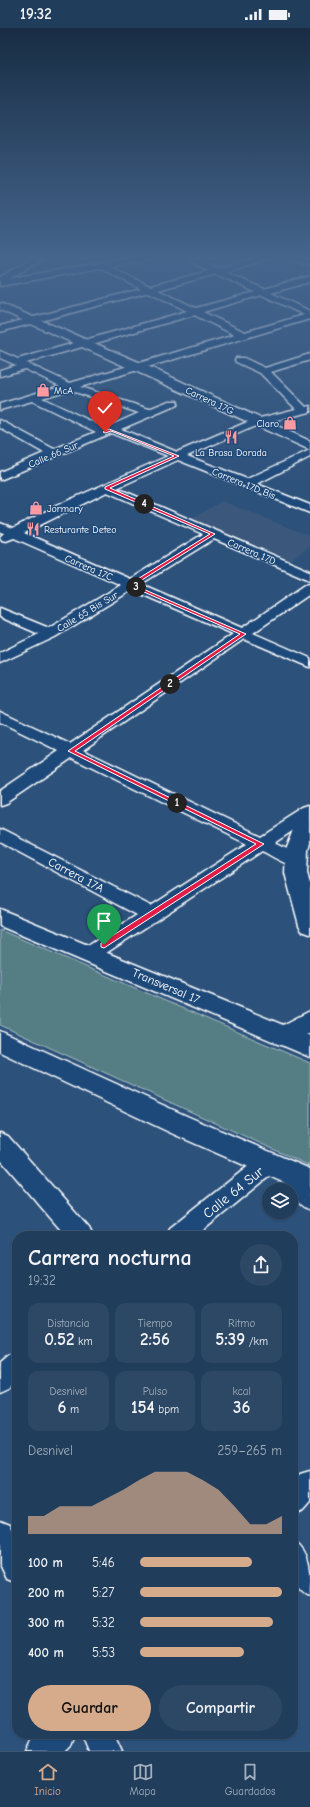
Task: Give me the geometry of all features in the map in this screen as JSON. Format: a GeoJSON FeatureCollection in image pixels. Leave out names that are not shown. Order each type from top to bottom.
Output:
{"type":"FeatureCollection","features":[{"type":"Feature","properties":{"kind":"main road","name":"Carrera 17G"},"geometry":{"type":"LineString","coordinates":[[72,337],[138,366],[310,446]]}},
{"type":"Feature","properties":{"kind":"main road"},"geometry":{"type":"LineString","coordinates":[[310,815],[297,850],[296,873],[310,925]]}},
{"type":"Feature","properties":{"kind":"main road","name":"Transversal 17"},"geometry":{"type":"LineString","coordinates":[[0,916],[310,1047]]}},
{"type":"Feature","properties":{"kind":"main road"},"geometry":{"type":"LineString","coordinates":[[284,1036],[310,1021]]}},
{"type":"Feature","properties":{"kind":"main road"},"geometry":{"type":"LineString","coordinates":[[0,1041],[289,1172]]}},
{"type":"Feature","properties":{"kind":"street"},"geometry":{"type":"LineString","coordinates":[[0,373],[21,364],[103,337]]}},
{"type":"Feature","properties":{"kind":"street"},"geometry":{"type":"LineString","coordinates":[[0,407],[235,337]]}},
{"type":"Feature","properties":{"kind":"street"},"geometry":{"type":"LineString","coordinates":[[0,354],[68,386],[105,400],[149,413]]}},
{"type":"Feature","properties":{"kind":"street"},"geometry":{"type":"LineString","coordinates":[[264,371],[310,357]]}},
{"type":"Feature","properties":{"kind":"street"},"geometry":{"type":"LineString","coordinates":[[240,360],[264,371],[307,410]]}},
{"type":"Feature","properties":{"kind":"street","name":"Carrera 17D Bis"},"geometry":{"type":"LineString","coordinates":[[32,397],[108,431],[177,456],[310,509]]}},
{"type":"Feature","properties":{"kind":"street","name":"Calle 66 Sur"},"geometry":{"type":"LineString","coordinates":[[1,474],[54,454],[173,403]]}},
{"type":"Feature","properties":{"kind":"street"},"geometry":{"type":"LineString","coordinates":[[0,540],[62,508],[256,422],[307,410]]}},
{"type":"Feature","properties":{"kind":"street"},"geometry":{"type":"LineString","coordinates":[[0,424],[54,454]]}},
{"type":"Feature","properties":{"kind":"street"},"geometry":{"type":"LineString","coordinates":[[247,484],[310,453]]}},
{"type":"Feature","properties":{"kind":"street","name":"Carrera 17D"},"geometry":{"type":"LineString","coordinates":[[107,488],[310,576]]}},
{"type":"Feature","properties":{"kind":"street","name":"Carrera 17C"},"geometry":{"type":"LineString","coordinates":[[0,527],[310,663]]}},
{"type":"Feature","properties":{"kind":"street","name":"Calle 65 Bis Sur"},"geometry":{"type":"LineString","coordinates":[[0,659],[50,634],[213,534]]}},
{"type":"Feature","properties":{"kind":"street"},"geometry":{"type":"LineString","coordinates":[[0,799],[310,588]]}},
{"type":"Feature","properties":{"kind":"street"},"geometry":{"type":"LineString","coordinates":[[0,612],[50,634]]}},
{"type":"Feature","properties":{"kind":"street"},"geometry":{"type":"LineString","coordinates":[[0,716],[297,861]]}},
{"type":"Feature","properties":{"kind":"street"},"geometry":{"type":"LineString","coordinates":[[90,954],[310,812]]}},
{"type":"Feature","properties":{"kind":"street","name":"Carrera 17A"},"geometry":{"type":"LineString","coordinates":[[0,835],[151,914]]}},
{"type":"Feature","properties":{"kind":"street"},"geometry":{"type":"LineString","coordinates":[[0,1143],[77,1231]]}},
{"type":"Feature","properties":{"kind":"street"},"geometry":{"type":"LineString","coordinates":[[289,1172],[310,1200]]}},
{"type":"Feature","properties":{"kind":"street","name":"Calle 64 Sur"},"geometry":{"type":"LineString","coordinates":[[187,1231],[289,1172]]}},
{"type":"Feature","properties":{"kind":"street"},"geometry":{"type":"LineString","coordinates":[[0,1379],[12,1369]]}},
{"type":"Feature","properties":{"kind":"street"},"geometry":{"type":"LineString","coordinates":[[298,1496],[310,1484]]}},
{"type":"Feature","properties":{"kind":"street"},"geometry":{"type":"LineString","coordinates":[[0,1534],[12,1559]]}},
{"type":"Feature","properties":{"kind":"street"},"geometry":{"type":"LineString","coordinates":[[298,1563],[310,1582]]}},
{"type":"Feature","properties":{"kind":"street"},"geometry":{"type":"LineString","coordinates":[[43,1751],[55,1739]]}},
{"type":"Feature","properties":{"kind":"street"},"geometry":{"type":"LineString","coordinates":[[100,1739],[106,1751]]}},
{"type":"Feature","properties":{"kind":"shaded area"},"geometry":{"type":"Polygon","coordinates":[[[222,501],[310,536],[310,546],[291,560],[191,519],[222,501]]]}},
{"type":"Feature","properties":{"kind":"green space"},"geometry":{"type":"Polygon","coordinates":[[[0,930],[310,1063],[310,1166],[0,1025],[0,930]]]}},
{"type":"Feature","properties":{"kind":"place","name":"McA"},"geometry":{"type":"Point","coordinates":[43,390]}},
{"type":"Feature","properties":{"kind":"place","name":"Claro"},"geometry":{"type":"Point","coordinates":[290,423]}},
{"type":"Feature","properties":{"kind":"place","name":"La Brasa Dorada"},"geometry":{"type":"Point","coordinates":[231,437]}},
{"type":"Feature","properties":{"kind":"place","name":"Jormary"},"geometry":{"type":"Point","coordinates":[36,508]}},
{"type":"Feature","properties":{"kind":"place","name":"Resturante Deteo"},"geometry":{"type":"Point","coordinates":[33,529]}},
{"type":"Feature","properties":{"kind":"route"},"geometry":{"type":"LineString","coordinates":[[104,945],[261,844],[71,751],[243,634],[188,608],[131,585],[213,534],[107,488],[177,456],[110,429],[105,432]]}}]}
